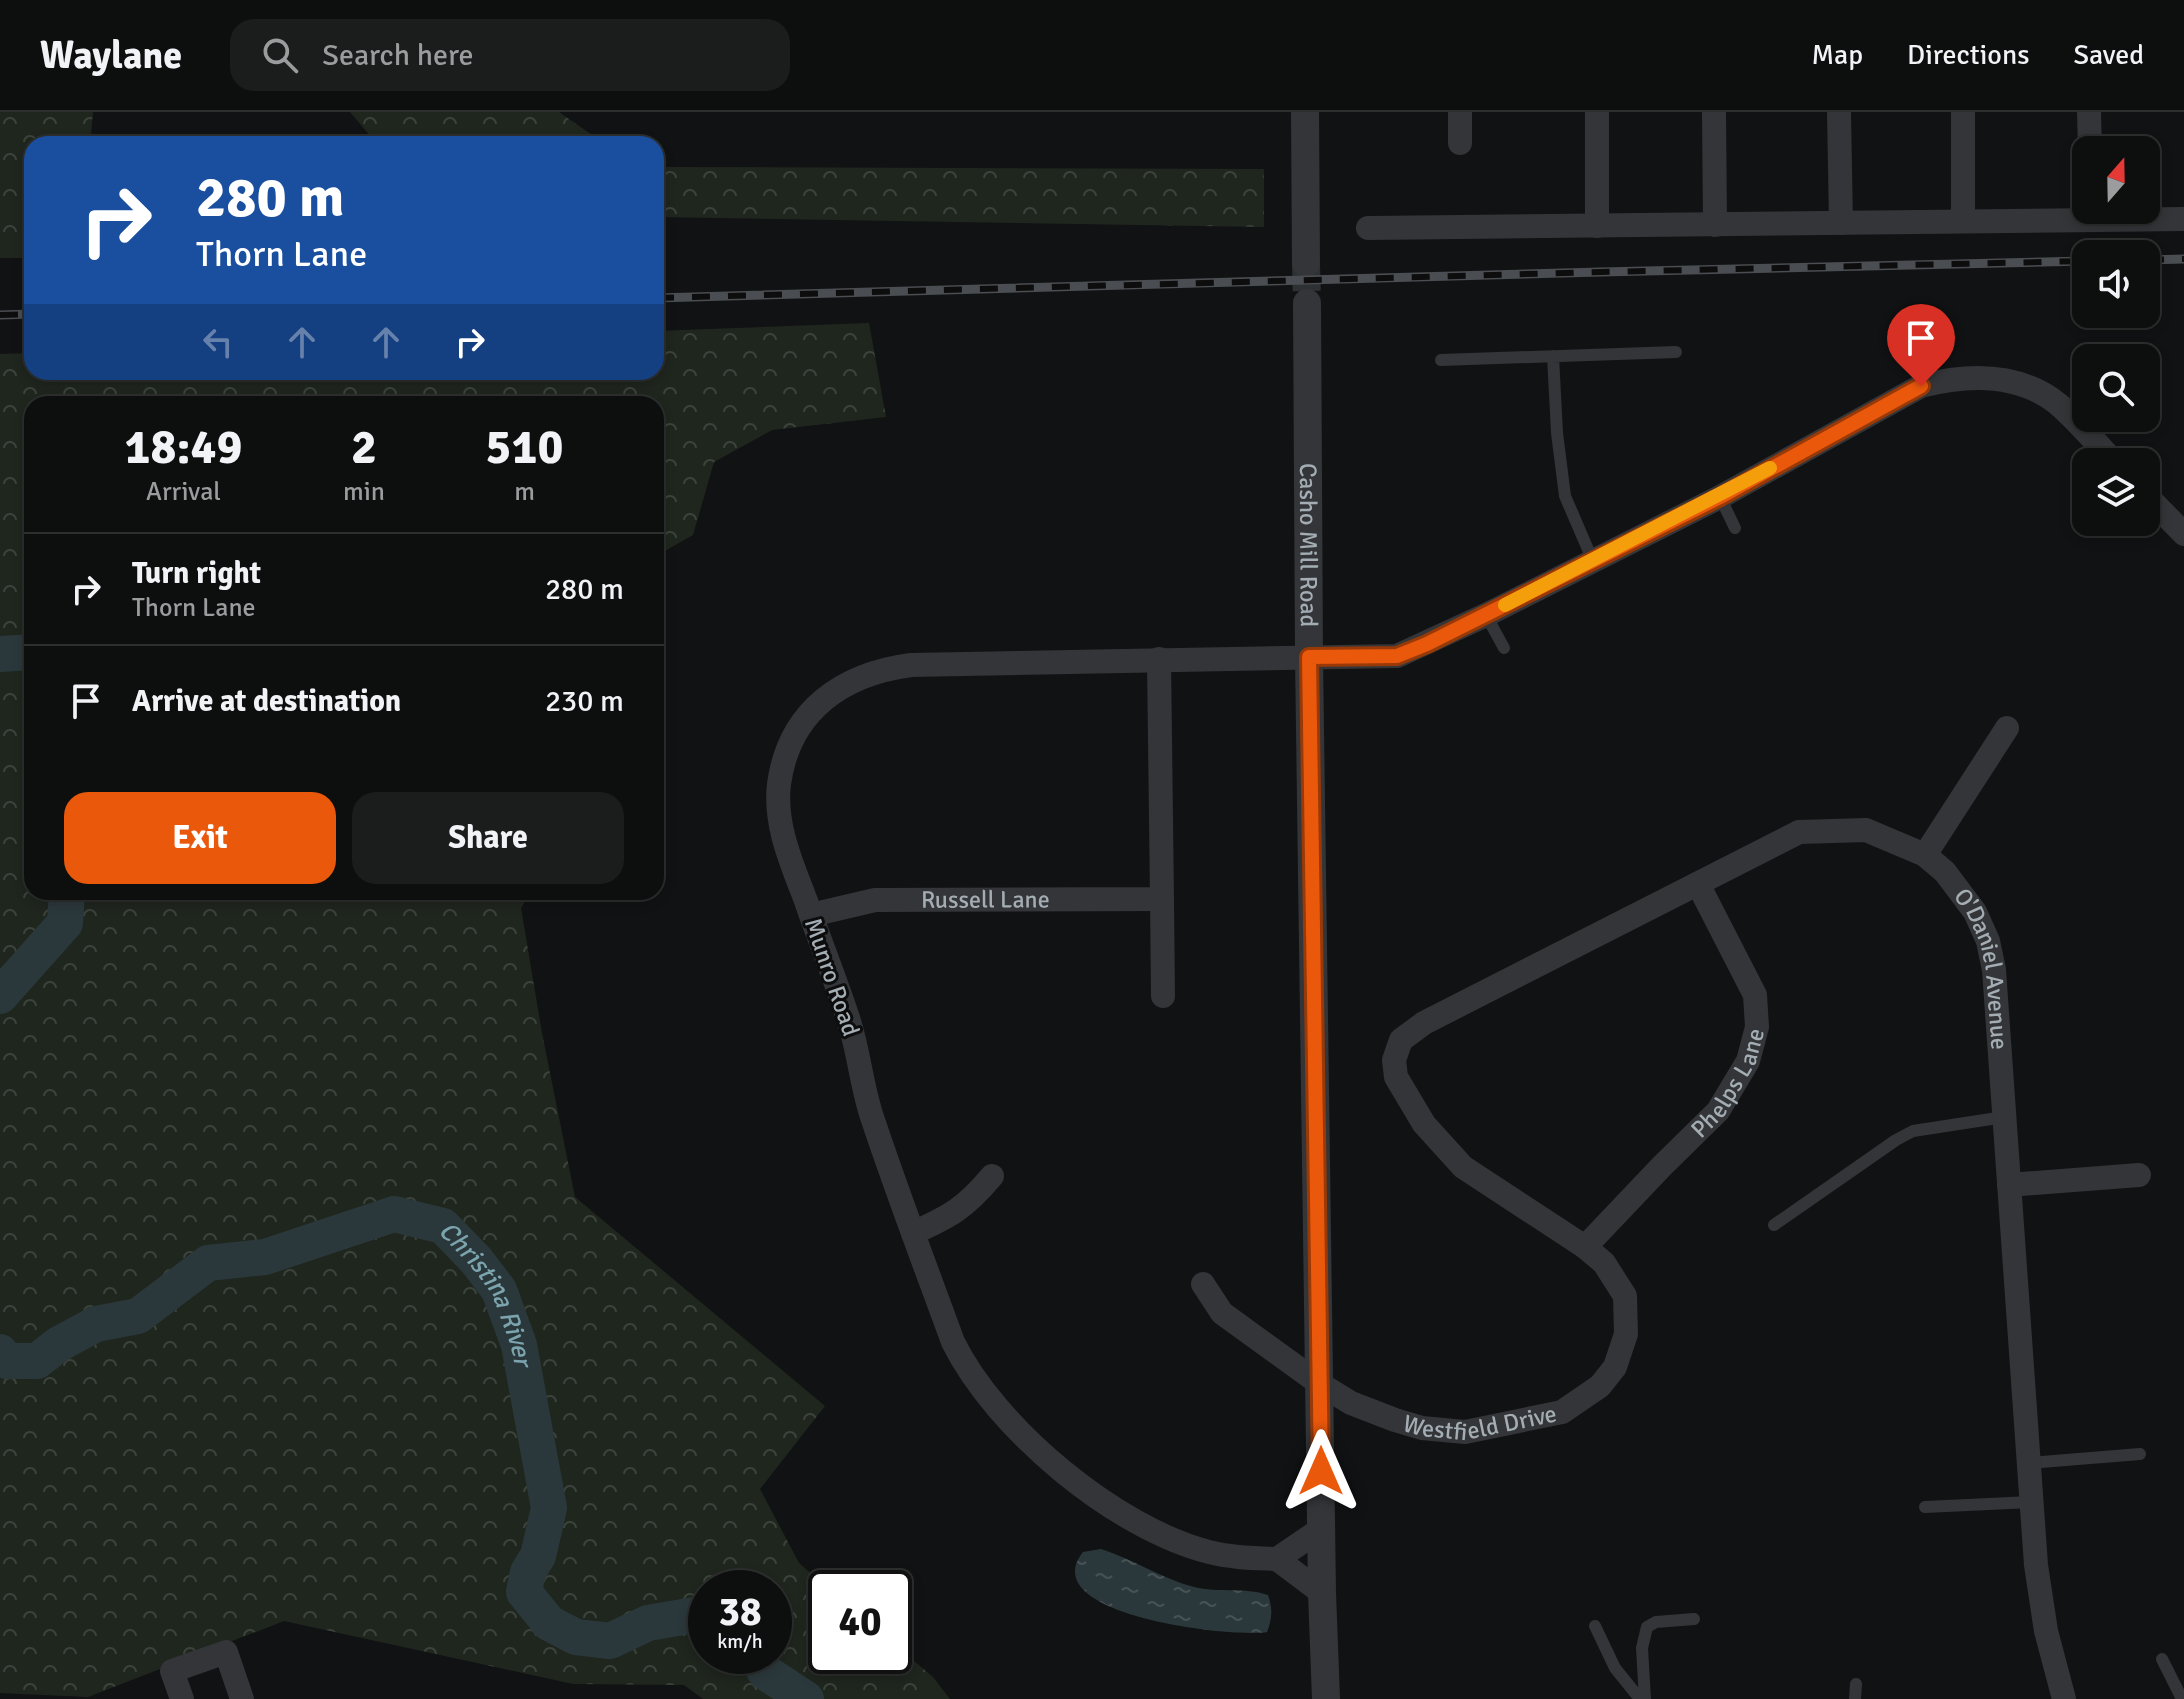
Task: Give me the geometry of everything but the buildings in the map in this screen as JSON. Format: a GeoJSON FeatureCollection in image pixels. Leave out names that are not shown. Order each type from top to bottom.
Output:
{"type":"FeatureCollection","features":[{"type":"Feature","properties":{"kind":"street"},"geometry":{"type":"LineString","coordinates":[[1305,112],[1306,263]]}},
{"type":"Feature","properties":{"kind":"street"},"geometry":{"type":"LineString","coordinates":[[1460,112],[1460,143]]}},
{"type":"Feature","properties":{"kind":"street"},"geometry":{"type":"LineString","coordinates":[[1597,112],[1597,226]]}},
{"type":"Feature","properties":{"kind":"street"},"geometry":{"type":"LineString","coordinates":[[1714,112],[1715,225]]}},
{"type":"Feature","properties":{"kind":"street"},"geometry":{"type":"LineString","coordinates":[[1839,112],[1841,223]]}},
{"type":"Feature","properties":{"kind":"street"},"geometry":{"type":"LineString","coordinates":[[1963,112],[1963,221]]}},
{"type":"Feature","properties":{"kind":"street"},"geometry":{"type":"LineString","coordinates":[[2089,112],[2090,136]]}},
{"type":"Feature","properties":{"kind":"street"},"geometry":{"type":"LineString","coordinates":[[1368,228],[1963,221],[2072,216]]}},
{"type":"Feature","properties":{"kind":"street"},"geometry":{"type":"LineString","coordinates":[[2160,218],[2184,219]]}},
{"type":"Feature","properties":{"kind":"street","name":"Casho Mill Road"},"geometry":{"type":"LineString","coordinates":[[1307,303],[1309,657],[1326,1699]]}},
{"type":"Feature","properties":{"kind":"street","name":"Munro Road"},"geometry":{"type":"LineString","coordinates":[[1277,1559],[1210,1553],[1179,1543],[1123,1513],[1076,1481],[1036,1448],[1007,1421],[965,1367],[953,1342],[872,1119],[848,1016],[785,845],[779,785],[792,741],[805,720],[820,702],[839,687],[883,669],[911,665],[1397,656],[1486,615],[1720,497],[1921,386],[1952,378],[1978,376],[2011,382],[2036,391],[2057,404],[2100,448]]}},
{"type":"Feature","properties":{"kind":"street"},"geometry":{"type":"LineString","coordinates":[[2160,508],[2182,528]]}},
{"type":"Feature","properties":{"kind":"street"},"geometry":{"type":"LineString","coordinates":[[1159,659],[1163,996]]}},
{"type":"Feature","properties":{"kind":"street"},"geometry":{"type":"LineString","coordinates":[[1925,855],[2007,728]]}},
{"type":"Feature","properties":{"kind":"street","name":"O'Daniel Avenue"},"geometry":{"type":"LineString","coordinates":[[1394,1060],[1401,1040],[1424,1023],[1799,832],[1866,830],[1925,855],[1961,890],[1975,912],[1988,941],[1994,970],[2040,1599],[2064,1699]]}},
{"type":"Feature","properties":{"kind":"street","name":"Phelps Lane"},"geometry":{"type":"LineString","coordinates":[[1585,1247],[1651,1176],[1718,1111],[1748,1061],[1757,1027],[1755,995],[1698,884]]}},
{"type":"Feature","properties":{"kind":"street","name":"Russell Lane"},"geometry":{"type":"LineString","coordinates":[[811,915],[887,899],[1162,899]]}},
{"type":"Feature","properties":{"kind":"street","name":"Westfield Drive"},"geometry":{"type":"LineString","coordinates":[[1203,1284],[1222,1313],[1320,1384],[1351,1403],[1395,1420],[1443,1431],[1465,1432],[1562,1412],[1600,1386],[1615,1367],[1626,1334],[1625,1296],[1604,1263],[1585,1247],[1463,1167],[1424,1124],[1396,1077],[1394,1060]]}},
{"type":"Feature","properties":{"kind":"street"},"geometry":{"type":"LineString","coordinates":[[2009,1185],[2139,1175]]}},
{"type":"Feature","properties":{"kind":"street"},"geometry":{"type":"LineString","coordinates":[[913,1233],[949,1217],[969,1203],[992,1176]]}},
{"type":"Feature","properties":{"kind":"street"},"geometry":{"type":"LineString","coordinates":[[1321,1529],[1277,1559],[1322,1593]]}},
{"type":"Feature","properties":{"kind":"street"},"geometry":{"type":"LineString","coordinates":[[182,1699],[172,1671],[226,1652],[242,1699]]}},
{"type":"Feature","properties":{"kind":"lane"},"geometry":{"type":"LineString","coordinates":[[1441,360],[1676,352]]}},
{"type":"Feature","properties":{"kind":"lane"},"geometry":{"type":"LineString","coordinates":[[1553,356],[1557,433],[1565,496],[1593,561]]}},
{"type":"Feature","properties":{"kind":"lane"},"geometry":{"type":"LineString","coordinates":[[1720,497],[1735,528]]}},
{"type":"Feature","properties":{"kind":"lane"},"geometry":{"type":"LineString","coordinates":[[1486,615],[1504,648]]}},
{"type":"Feature","properties":{"kind":"lane"},"geometry":{"type":"LineString","coordinates":[[1774,1225],[1913,1131],[2004,1117]]}},
{"type":"Feature","properties":{"kind":"lane"},"geometry":{"type":"LineString","coordinates":[[2029,1463],[2140,1454]]}},
{"type":"Feature","properties":{"kind":"lane"},"geometry":{"type":"LineString","coordinates":[[1925,1507],[2031,1502]]}},
{"type":"Feature","properties":{"kind":"lane"},"geometry":{"type":"LineString","coordinates":[[1642,1699],[1642,1648],[1647,1627],[1656,1622],[1694,1619]]}},
{"type":"Feature","properties":{"kind":"lane"},"geometry":{"type":"LineString","coordinates":[[1595,1626],[1615,1668],[1642,1699]]}},
{"type":"Feature","properties":{"kind":"lane"},"geometry":{"type":"LineString","coordinates":[[2162,1659],[2182,1699]]}},
{"type":"Feature","properties":{"kind":"lane"},"geometry":{"type":"LineString","coordinates":[[1855,1699],[1856,1684]]}},
{"type":"Feature","properties":{"kind":"green space"},"geometry":{"type":"Polygon","coordinates":[[[0,112],[93,112],[91,136],[24,136],[24,258],[0,258],[0,112]]]}},
{"type":"Feature","properties":{"kind":"green space"},"geometry":{"type":"Polygon","coordinates":[[[350,112],[559,112],[594,136],[370,136],[350,112]]]}},
{"type":"Feature","properties":{"kind":"green space"},"geometry":{"type":"Polygon","coordinates":[[[664,167],[1264,169],[1264,227],[664,217],[664,167]]]}},
{"type":"Feature","properties":{"kind":"green space"},"geometry":{"type":"Polygon","coordinates":[[[869,323],[886,417],[772,430],[714,462],[693,535],[664,551],[664,396],[24,396],[24,900],[526,900],[521,908],[575,1197],[825,1406],[760,1489],[799,1563],[808,1571],[808,1674],[912,1674],[912,1659],[933,1677],[950,1699],[703,1699],[684,1685],[573,1684],[284,1621],[88,1697],[0,1693],[0,354],[24,353],[24,380],[664,380],[664,331],[869,323]]]}},
{"type":"Feature","properties":{"kind":"water"},"geometry":{"type":"Polygon","coordinates":[[[1101,1549],[1194,1587],[1268,1595],[1271,1614],[1267,1632],[1216,1631],[1180,1626],[1110,1607],[1086,1592],[1075,1574],[1083,1552],[1101,1549]]]}},
{"type":"Feature","properties":{"kind":"waterway","name":"Christina River"},"geometry":{"type":"LineString","coordinates":[[0,654],[24,652]]}},
{"type":"Feature","properties":{"kind":"waterway","name":"Christina River"},"geometry":{"type":"LineString","coordinates":[[0,996],[65,923],[66,900]]}},
{"type":"Feature","properties":{"kind":"waterway","name":"Christina River"},"geometry":{"type":"LineString","coordinates":[[0,1352],[7,1361],[37,1361],[59,1344],[96,1324],[138,1316],[208,1263],[265,1257],[394,1214],[443,1226],[476,1260],[499,1290],[519,1345],[549,1508],[538,1556],[528,1572],[524,1592],[549,1623],[576,1637],[610,1641],[648,1623],[688,1616]]}},
{"type":"Feature","properties":{"kind":"waterway","name":"Christina River"},"geometry":{"type":"LineString","coordinates":[[768,1674],[806,1699]]}},
{"type":"Feature","properties":{"kind":"tunnel"},"geometry":{"type":"LineString","coordinates":[[1306,263],[1307,303]]}},
{"type":"Feature","properties":{"kind":"railway"},"geometry":{"type":"LineString","coordinates":[[2160,260],[2184,259]]}},
{"type":"Feature","properties":{"kind":"railway"},"geometry":{"type":"LineString","coordinates":[[664,298],[2072,261]]}},
{"type":"Feature","properties":{"kind":"railway"},"geometry":{"type":"LineString","coordinates":[[0,315],[24,314]]}},
{"type":"Feature","properties":{"kind":"slow traffic"},"geometry":{"type":"LineString","coordinates":[[1505,605],[1720,497],[1770,468]]}},
{"type":"Feature","properties":{"kind":"route"},"geometry":{"type":"LineString","coordinates":[[1321,1471],[1309,657],[1397,656],[1427,644],[1720,497],[1921,386]]}}]}
